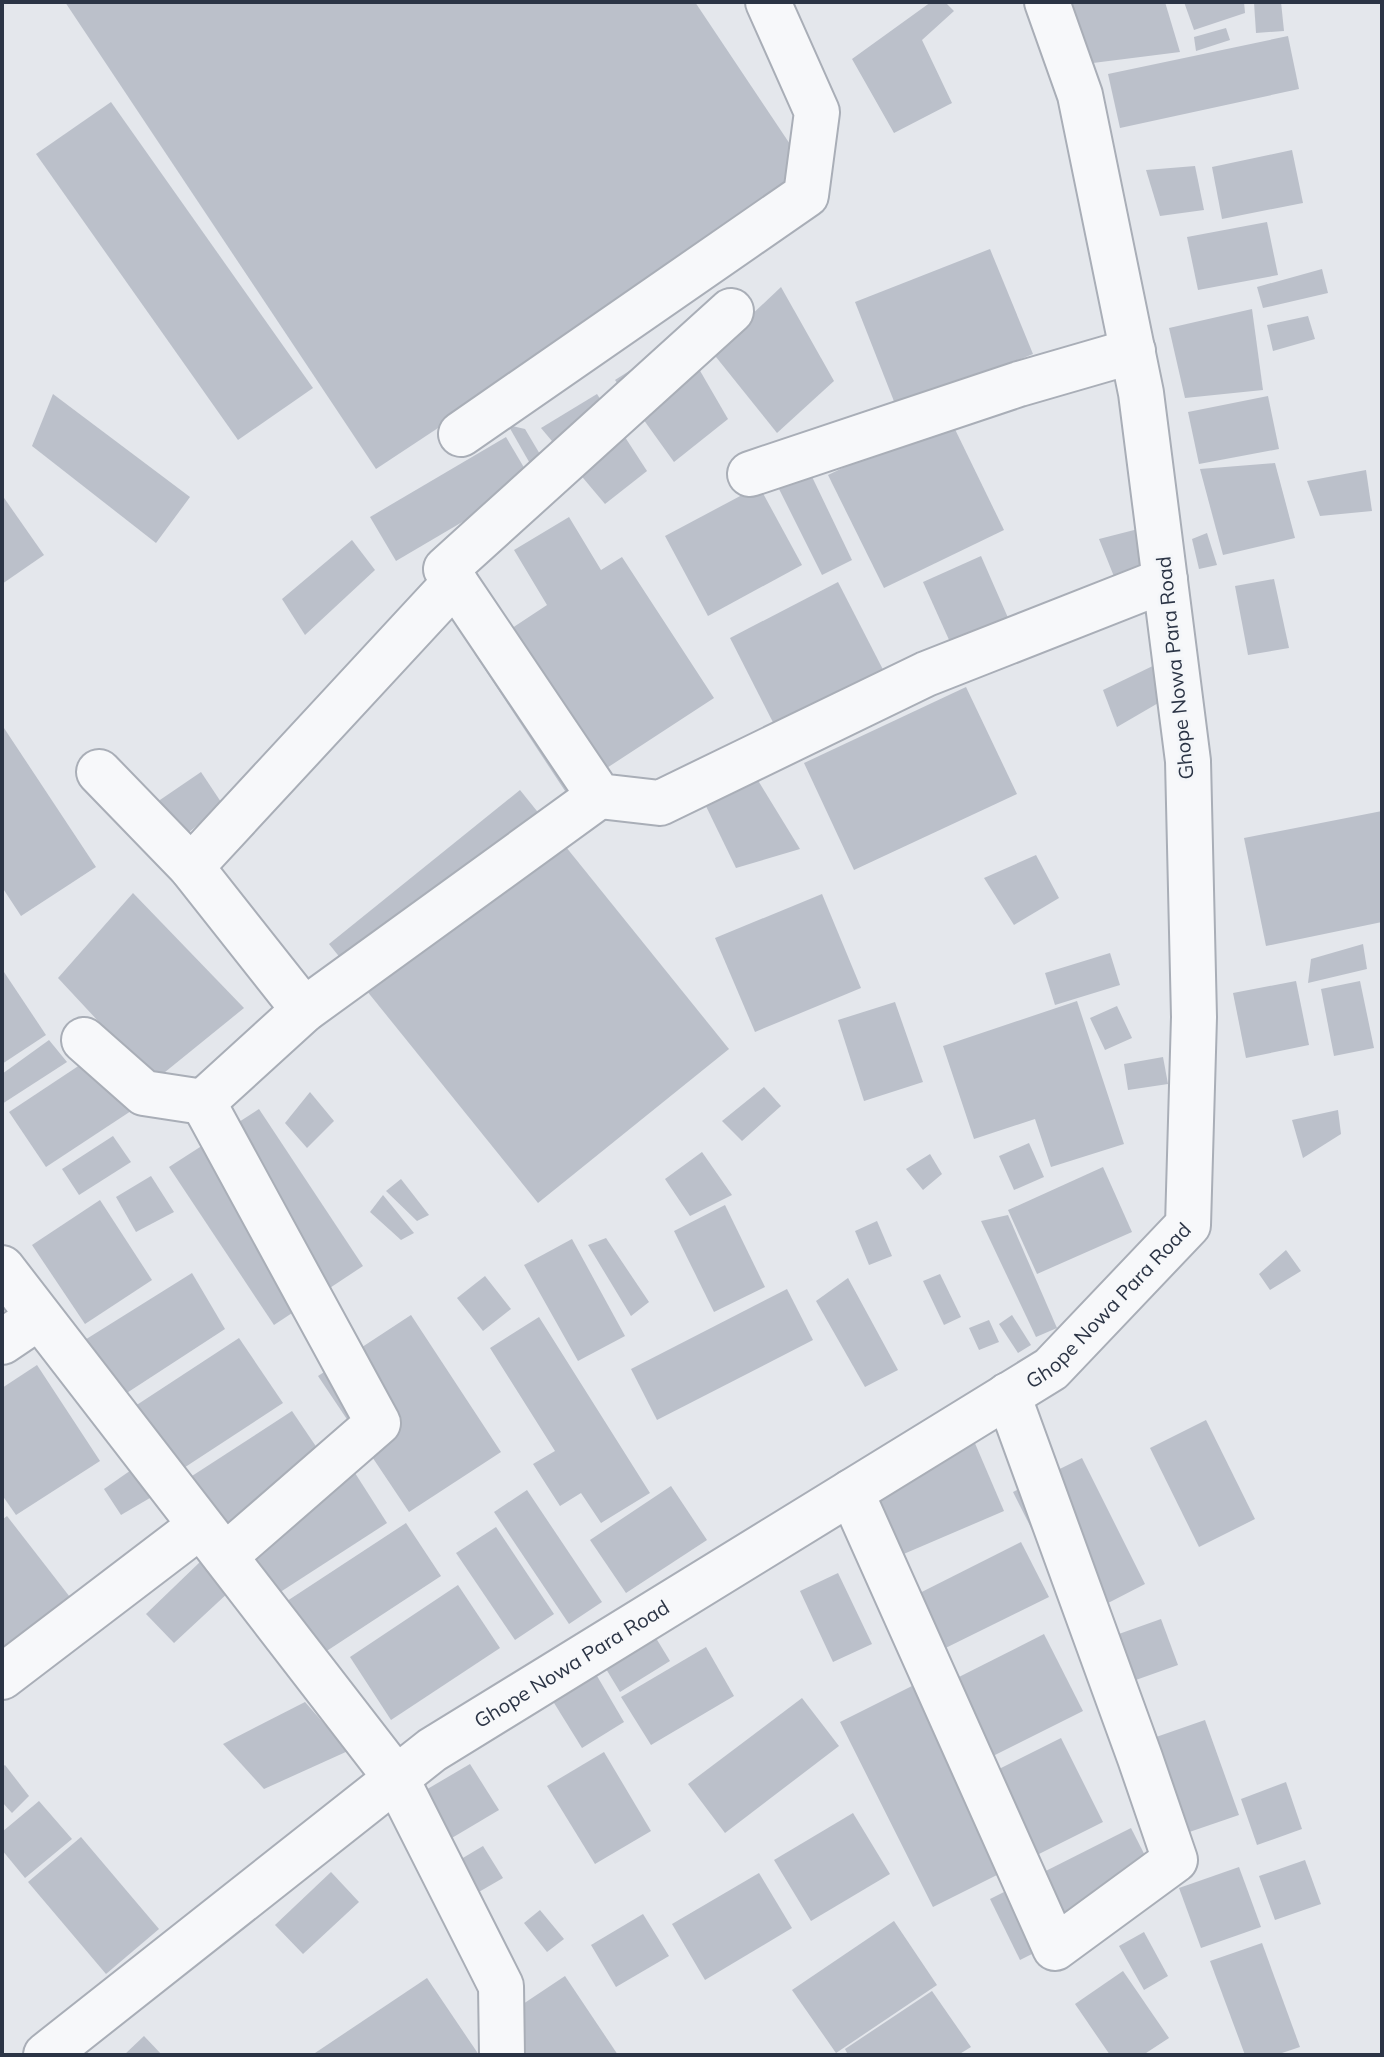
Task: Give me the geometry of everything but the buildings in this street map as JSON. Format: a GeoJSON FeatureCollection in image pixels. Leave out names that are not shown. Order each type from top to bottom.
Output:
{"type":"FeatureCollection","features":[{"type":"Feature","properties":{"kind":"street"},"geometry":{"type":"LineString","coordinates":[[461,434],[806,195],[817,112],[768,2]]}},
{"type":"Feature","properties":{"kind":"street","name":"Ghope Nowa Para Road"},"geometry":{"type":"LineString","coordinates":[[46,2055],[432,1750],[1051,1369],[1188,1225],[1194,1017],[1188,761],[1141,393],[1080,95],[1047,2]]}},
{"type":"Feature","properties":{"kind":"street"},"geometry":{"type":"LineString","coordinates":[[599,796],[446,569],[731,311]]}},
{"type":"Feature","properties":{"kind":"street"},"geometry":{"type":"LineString","coordinates":[[750,474],[1019,384],[1133,351]]}},
{"type":"Feature","properties":{"kind":"street"},"geometry":{"type":"LineString","coordinates":[[203,1102],[304,1010],[599,796],[660,803],[926,674],[1165,580]]}},
{"type":"Feature","properties":{"kind":"street"},"geometry":{"type":"LineString","coordinates":[[191,867],[455,582]]}},
{"type":"Feature","properties":{"kind":"street"},"geometry":{"type":"LineString","coordinates":[[99,772],[191,867],[304,1010]]}},
{"type":"Feature","properties":{"kind":"street"},"geometry":{"type":"LineString","coordinates":[[84,1040],[144,1093],[203,1102]]}},
{"type":"Feature","properties":{"kind":"street"},"geometry":{"type":"LineString","coordinates":[[2,1677],[212,1541],[378,1423],[203,1102]]}},
{"type":"Feature","properties":{"kind":"street"},"geometry":{"type":"LineString","coordinates":[[2,1268],[396,1778],[501,1986],[502,2055]]}},
{"type":"Feature","properties":{"kind":"street"},"geometry":{"type":"LineString","coordinates":[[2,1342],[39,1317]]}},
{"type":"Feature","properties":{"kind":"street"},"geometry":{"type":"LineString","coordinates":[[851,1492],[1055,1948],[1175,1860],[1008,1395]]}}]}
